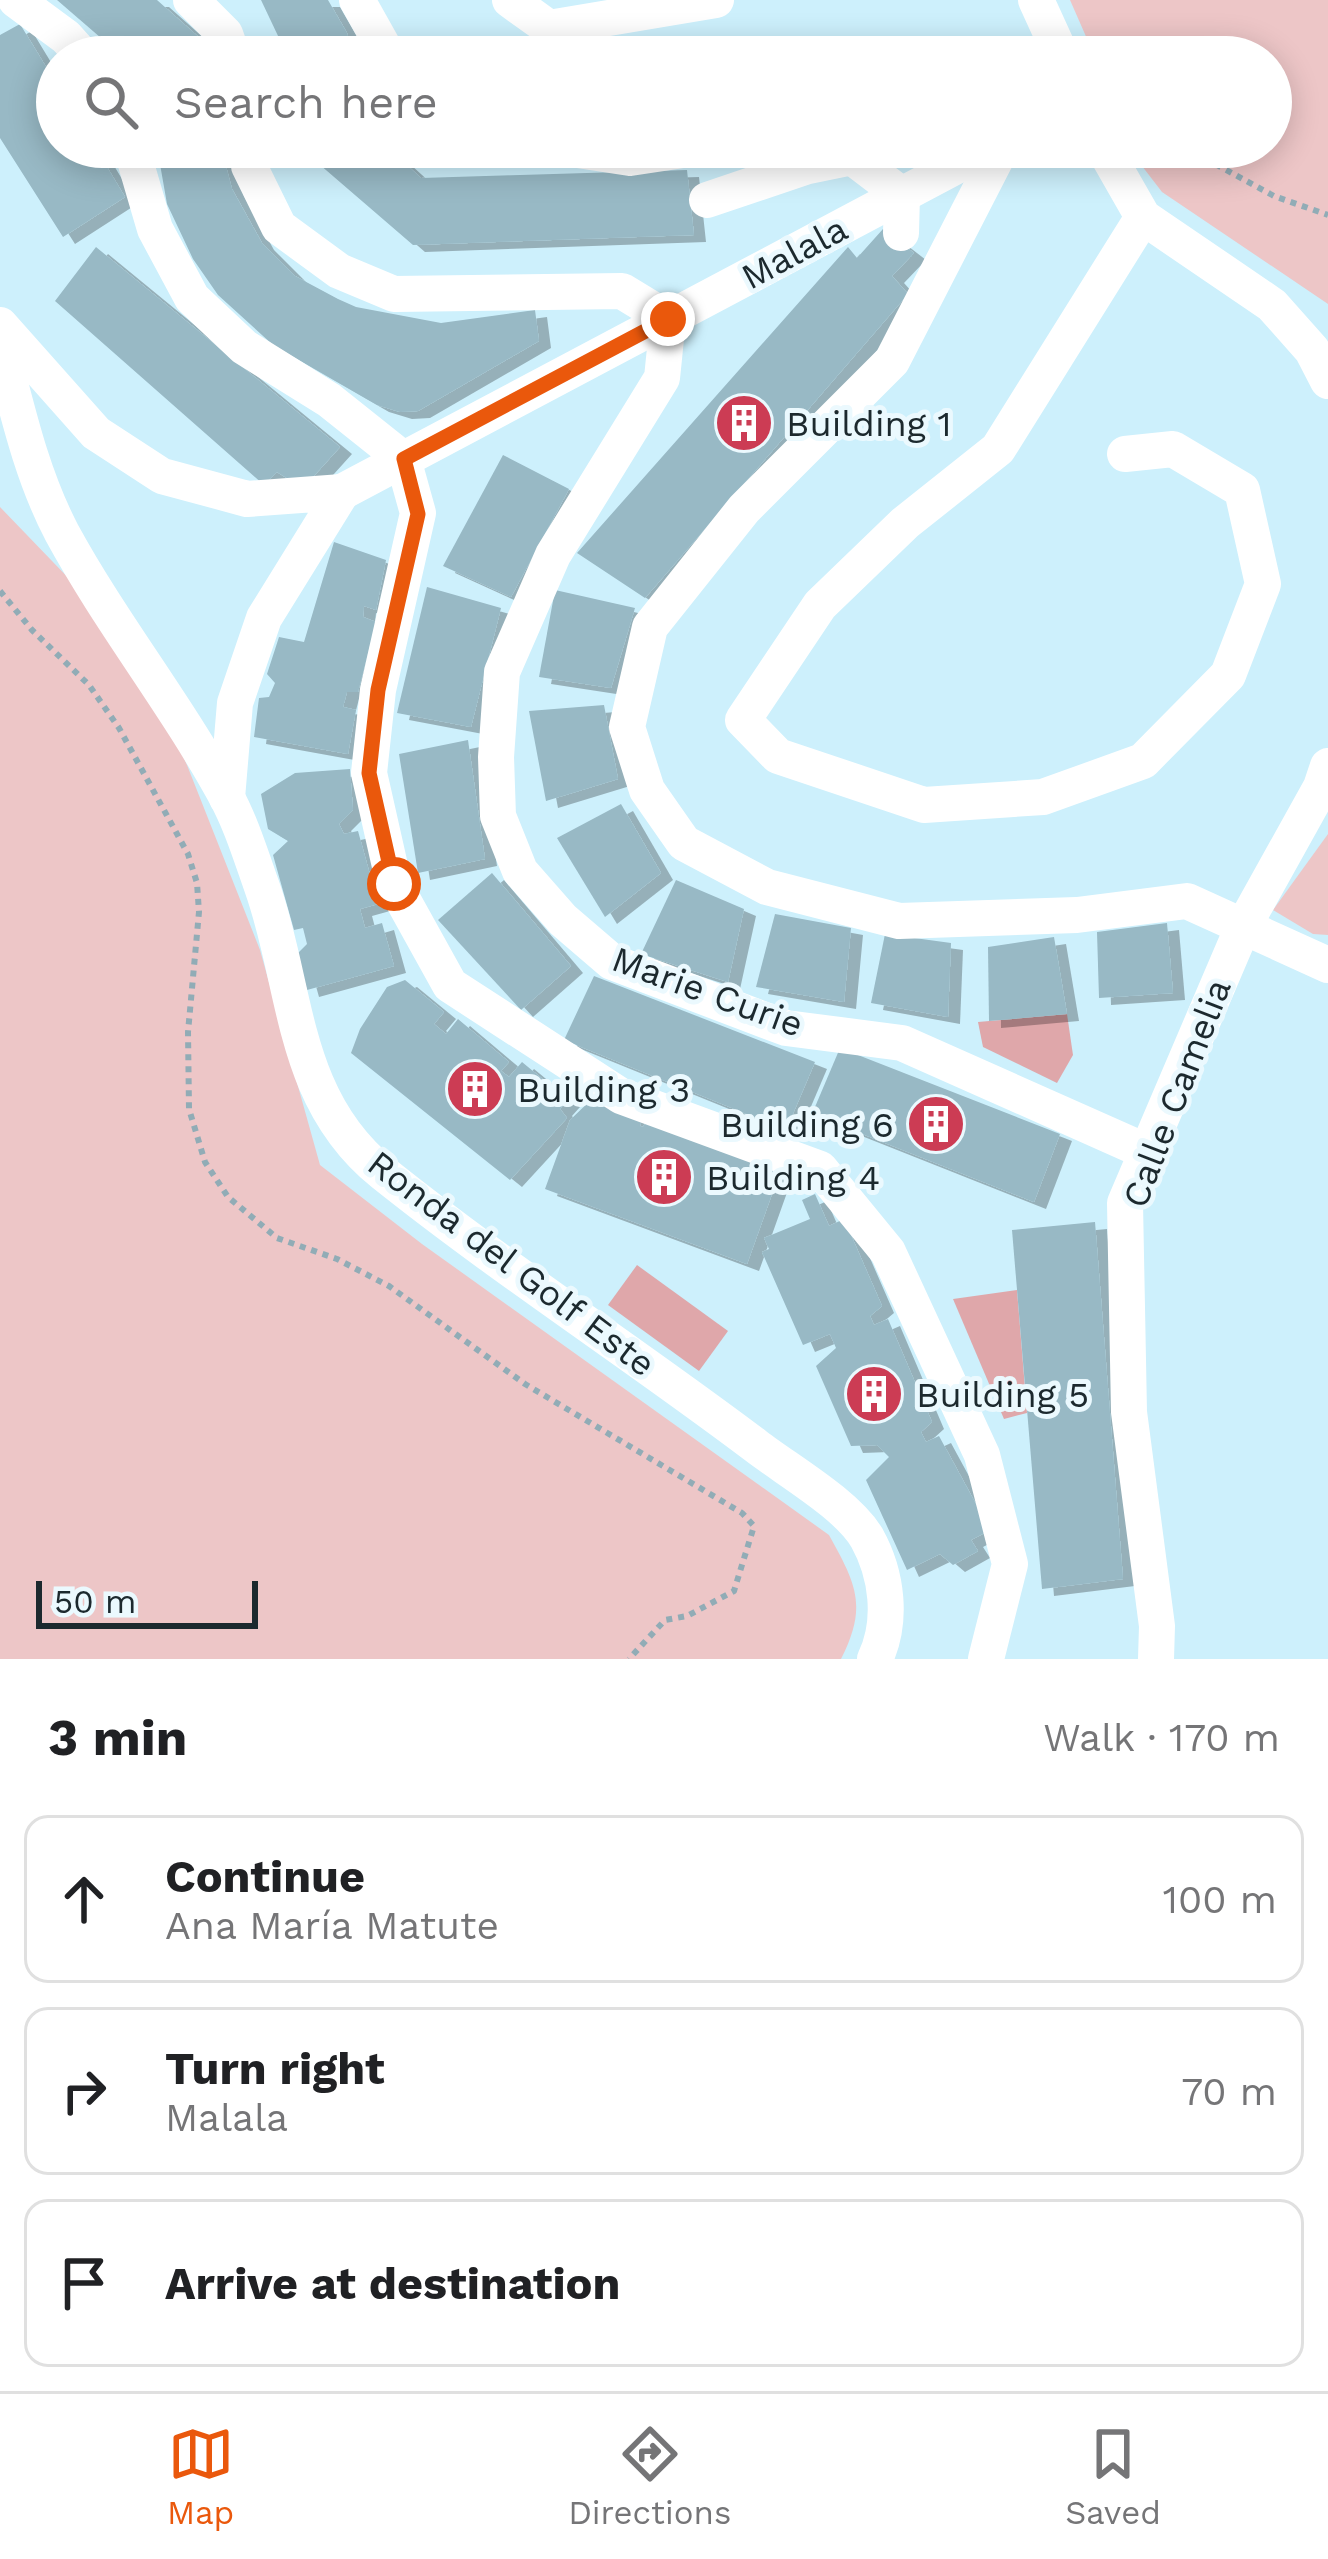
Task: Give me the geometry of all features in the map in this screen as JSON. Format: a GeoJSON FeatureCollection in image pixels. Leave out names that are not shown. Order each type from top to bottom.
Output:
{"type":"FeatureCollection","features":[{"type":"Feature","properties":{"kind":"street"},"geometry":{"type":"LineString","coordinates":[[16,0],[65,36]]}},
{"type":"Feature","properties":{"kind":"street"},"geometry":{"type":"LineString","coordinates":[[191,0],[226,36]]}},
{"type":"Feature","properties":{"kind":"street"},"geometry":{"type":"LineString","coordinates":[[358,0],[378,36]]}},
{"type":"Feature","properties":{"kind":"street"},"geometry":{"type":"LineString","coordinates":[[510,0],[549,28],[716,0]]}},
{"type":"Feature","properties":{"kind":"street"},"geometry":{"type":"LineString","coordinates":[[1036,0],[1052,36]]}},
{"type":"Feature","properties":{"kind":"street"},"geometry":{"type":"LineString","coordinates":[[137,168],[155,229],[192,298],[244,346],[329,400],[404,459],[418,514],[378,690],[369,773],[394,884],[450,985],[620,1096],[820,1168],[888,1252],[982,1455],[1010,1564],[986,1659]]}},
{"type":"Feature","properties":{"kind":"street"},"geometry":{"type":"LineString","coordinates":[[250,168],[279,227],[339,271],[394,294],[622,291],[668,319]]}},
{"type":"Feature","properties":{"kind":"street"},"geometry":{"type":"LineString","coordinates":[[706,200],[802,168]]}},
{"type":"Feature","properties":{"kind":"street"},"geometry":{"type":"LineString","coordinates":[[866,168],[902,195],[901,233]]}},
{"type":"Feature","properties":{"kind":"street","name":"Malala"},"geometry":{"type":"LineString","coordinates":[[342,492],[953,168]]}},
{"type":"Feature","properties":{"kind":"street"},"geometry":{"type":"LineString","coordinates":[[991,168],[892,362],[744,509],[650,627],[627,728],[647,790],[684,844],[767,886],[899,921],[1077,915],[1187,901],[1328,964]]}},
{"type":"Feature","properties":{"kind":"street"},"geometry":{"type":"LineString","coordinates":[[1114,168],[1143,218],[1271,305],[1312,350],[1328,381]]}},
{"type":"Feature","properties":{"kind":"street"},"geometry":{"type":"LineString","coordinates":[[1125,454],[1173,448],[1242,490],[1263,584],[1228,676],[1143,761],[1042,797],[924,805],[778,756],[743,720],[820,605],[905,523],[998,449],[1143,218]]}},
{"type":"Feature","properties":{"kind":"street","name":"Marie Curie"},"geometry":{"type":"LineString","coordinates":[[668,319],[662,378],[553,555],[502,672],[496,757],[498,816],[520,871],[563,920],[612,962],[786,1028],[902,1042],[1145,1151]]}},
{"type":"Feature","properties":{"kind":"street"},"geometry":{"type":"LineString","coordinates":[[0,325],[96,433],[162,476],[247,499],[342,492]]}},
{"type":"Feature","properties":{"kind":"street","name":"Ronda del Golf Este"},"geometry":{"type":"LineString","coordinates":[[0,344],[31,463],[62,533],[227,798],[264,893],[305,1057],[321,1097],[379,1170],[707,1409],[865,1533],[882,1570],[886,1610],[884,1641],[875,1659]]}},
{"type":"Feature","properties":{"kind":"street"},"geometry":{"type":"LineString","coordinates":[[227,798],[235,703],[264,618],[342,492]]}},
{"type":"Feature","properties":{"kind":"street"},"geometry":{"type":"LineString","coordinates":[[182,723],[209,719],[235,703]]}},
{"type":"Feature","properties":{"kind":"street","name":"Calle Camelia"},"geometry":{"type":"LineString","coordinates":[[1156,1659],[1157,1626],[1129,1412],[1125,1203],[1242,929],[1321,787],[1328,766]]}},
{"type":"Feature","properties":{"kind":"path"},"geometry":{"type":"LineString","coordinates":[[1223,168],[1274,196],[1328,215]]}},
{"type":"Feature","properties":{"kind":"shaded area"},"geometry":{"type":"Polygon","coordinates":[[[1070,0],[1328,0],[1328,304],[1162,192],[1144,168],[1292,168],[1292,36],[1086,36],[1070,0]]]}},
{"type":"Feature","properties":{"kind":"shaded area"},"geometry":{"type":"Polygon","coordinates":[[[0,507],[131,643],[187,765],[260,950],[320,1165],[422,1244],[829,1535],[855,1595],[854,1624],[841,1659],[0,1659],[0,507]]]}},
{"type":"Feature","properties":{"kind":"shaded area"},"geometry":{"type":"Polygon","coordinates":[[[1328,834],[1328,935],[1313,934],[1273,910],[1328,834]]]}},
{"type":"Feature","properties":{"kind":"shaded area"},"geometry":{"type":"Polygon","coordinates":[[[1067,1014],[1073,1055],[1057,1083],[983,1047],[978,1022],[1067,1014]]]}},
{"type":"Feature","properties":{"kind":"shaded area"},"geometry":{"type":"Polygon","coordinates":[[[637,1265],[728,1331],[699,1371],[608,1305],[637,1265]]]}},
{"type":"Feature","properties":{"kind":"shaded area"},"geometry":{"type":"Polygon","coordinates":[[[1017,1290],[1027,1413],[1004,1419],[953,1299],[1017,1290]]]}},
{"type":"Feature","properties":{"kind":"building"},"geometry":{"type":"Polygon","coordinates":[[[57,0],[157,0],[198,36],[99,36],[57,0]]]}},
{"type":"Feature","properties":{"kind":"building"},"geometry":{"type":"Polygon","coordinates":[[[261,0],[328,0],[348,36],[278,36],[261,0]]]}},
{"type":"Feature","properties":{"kind":"building"},"geometry":{"type":"Polygon","coordinates":[[[20,24],[36,50],[36,168],[108,168],[125,197],[63,237],[0,138],[0,35],[20,24]]]}},
{"type":"Feature","properties":{"kind":"building"},"geometry":{"type":"Polygon","coordinates":[[[161,168],[226,168],[232,189],[262,243],[295,276],[356,307],[441,323],[535,310],[539,341],[418,411],[377,405],[273,345],[218,295],[193,259],[167,204],[161,168]]]}},
{"type":"Feature","properties":{"kind":"building"},"geometry":{"type":"Polygon","coordinates":[[[324,168],[410,168],[421,178],[687,170],[694,235],[413,245],[324,168]]]}},
{"type":"Feature","properties":{"kind":"building","name":"Building 1"},"geometry":{"type":"Polygon","coordinates":[[[883,229],[914,253],[892,276],[908,294],[645,598],[577,553],[848,247],[857,258],[883,229]]]}},
{"type":"Feature","properties":{"kind":"building"},"geometry":{"type":"Polygon","coordinates":[[[96,247],[340,447],[303,488],[277,472],[264,485],[55,301],[96,247]]]}},
{"type":"Feature","properties":{"kind":"building"},"geometry":{"type":"Polygon","coordinates":[[[503,455],[569,489],[511,597],[443,566],[503,455]]]}},
{"type":"Feature","properties":{"kind":"building"},"geometry":{"type":"Polygon","coordinates":[[[334,542],[386,560],[376,610],[364,606],[363,617],[376,622],[358,692],[347,692],[343,707],[356,710],[348,754],[254,737],[259,698],[269,697],[275,683],[267,674],[279,637],[304,642],[334,542]]]}},
{"type":"Feature","properties":{"kind":"building"},"geometry":{"type":"Polygon","coordinates":[[[427,587],[501,608],[471,727],[397,713],[427,587]]]}},
{"type":"Feature","properties":{"kind":"building"},"geometry":{"type":"Polygon","coordinates":[[[555,590],[635,608],[611,688],[539,677],[555,590]]]}},
{"type":"Feature","properties":{"kind":"building"},"geometry":{"type":"Polygon","coordinates":[[[604,705],[618,779],[546,801],[529,711],[604,705]]]}},
{"type":"Feature","properties":{"kind":"building"},"geometry":{"type":"Polygon","coordinates":[[[468,740],[485,859],[418,873],[399,754],[468,740]]]}},
{"type":"Feature","properties":{"kind":"building"},"geometry":{"type":"Polygon","coordinates":[[[350,769],[353,810],[339,824],[344,834],[358,831],[378,904],[360,909],[365,928],[382,923],[394,966],[307,990],[297,954],[307,944],[303,928],[294,930],[273,855],[288,841],[268,829],[261,794],[295,773],[350,769]]]}},
{"type":"Feature","properties":{"kind":"building"},"geometry":{"type":"Polygon","coordinates":[[[621,804],[661,873],[605,917],[557,838],[621,804]]]}},
{"type":"Feature","properties":{"kind":"building"},"geometry":{"type":"Polygon","coordinates":[[[492,873],[571,966],[521,1010],[438,920],[492,873]]]}},
{"type":"Feature","properties":{"kind":"building"},"geometry":{"type":"Polygon","coordinates":[[[676,880],[744,909],[728,982],[641,954],[676,880]]]}},
{"type":"Feature","properties":{"kind":"building","name":"Building 6"},"geometry":{"type":"Polygon","coordinates":[[[775,914],[851,928],[844,1002],[756,987],[775,914]]]}},
{"type":"Feature","properties":{"kind":"building"},"geometry":{"type":"Polygon","coordinates":[[[1167,923],[1173,993],[1099,998],[1097,932],[1167,923]]]}},
{"type":"Feature","properties":{"kind":"building"},"geometry":{"type":"Polygon","coordinates":[[[885,934],[951,943],[948,1017],[871,1003],[885,934]]]}},
{"type":"Feature","properties":{"kind":"building"},"geometry":{"type":"Polygon","coordinates":[[[1054,937],[1067,1014],[989,1021],[988,947],[1054,937]]]}},
{"type":"Feature","properties":{"kind":"building"},"geometry":{"type":"Polygon","coordinates":[[[594,976],[815,1062],[786,1130],[564,1040],[594,976]]]}},
{"type":"Feature","properties":{"kind":"building","name":"Building 3"},"geometry":{"type":"Polygon","coordinates":[[[405,980],[444,1012],[434,1024],[446,1034],[458,1019],[509,1062],[501,1071],[509,1077],[522,1062],[568,1100],[560,1109],[567,1118],[510,1180],[351,1053],[387,987],[405,980]]]}},
{"type":"Feature","properties":{"kind":"building","name":"Building 6"},"geometry":{"type":"Polygon","coordinates":[[[840,1048],[1060,1134],[1034,1202],[812,1114],[840,1048]]]}},
{"type":"Feature","properties":{"kind":"building","name":"Building 4"},"geometry":{"type":"Polygon","coordinates":[[[594,1097],[642,1119],[640,1126],[647,1121],[782,1166],[747,1264],[545,1189],[570,1120],[594,1097]]]}},
{"type":"Feature","properties":{"kind":"building","name":"Building 5"},"geometry":{"type":"Polygon","coordinates":[[[815,1194],[829,1226],[844,1219],[882,1306],[870,1316],[874,1325],[888,1319],[932,1422],[921,1432],[926,1442],[939,1436],[990,1530],[971,1540],[978,1551],[953,1565],[940,1554],[907,1570],[866,1480],[889,1457],[877,1445],[851,1446],[816,1366],[836,1348],[830,1334],[803,1345],[762,1252],[769,1249],[764,1238],[810,1219],[802,1200],[815,1194]]]}},
{"type":"Feature","properties":{"kind":"building"},"geometry":{"type":"Polygon","coordinates":[[[1095,1222],[1123,1579],[1042,1589],[1012,1230],[1095,1222]]]}},
{"type":"Feature","properties":{"kind":"place","name":"Building 1"},"geometry":{"type":"Point","coordinates":[744,423]}},
{"type":"Feature","properties":{"kind":"place","name":"Building 3"},"geometry":{"type":"Point","coordinates":[475,1089]}},
{"type":"Feature","properties":{"kind":"place","name":"Building 6"},"geometry":{"type":"Point","coordinates":[936,1124]}},
{"type":"Feature","properties":{"kind":"place","name":"Building 4"},"geometry":{"type":"Point","coordinates":[664,1177]}},
{"type":"Feature","properties":{"kind":"place","name":"Building 5"},"geometry":{"type":"Point","coordinates":[874,1394]}},
{"type":"Feature","properties":{"kind":"route"},"geometry":{"type":"LineString","coordinates":[[394,884],[369,773],[378,690],[418,514],[404,459],[668,319]]}}]}
